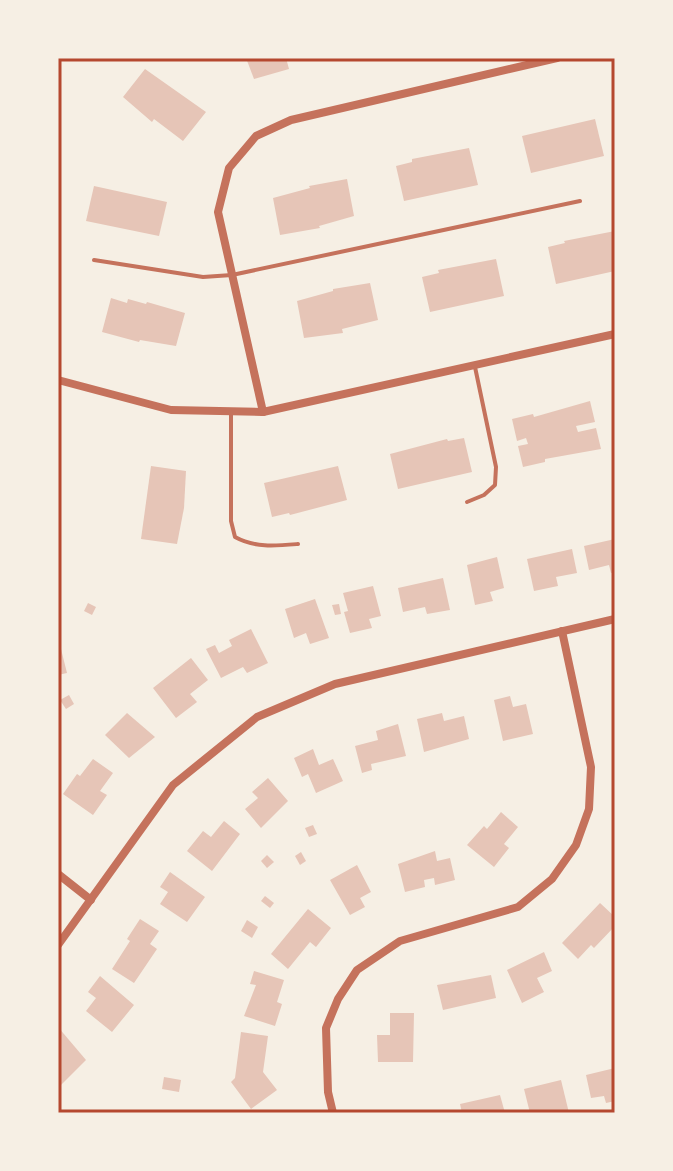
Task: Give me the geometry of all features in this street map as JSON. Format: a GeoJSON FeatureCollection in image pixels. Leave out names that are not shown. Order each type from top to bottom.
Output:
{"type":"FeatureCollection","features":[{"type":"Feature","properties":{"kind":"street"},"geometry":{"type":"LineString","coordinates":[[263,412],[218,212],[229,168],[256,136],[291,120],[532,61],[557,58]]}},
{"type":"Feature","properties":{"kind":"street"},"geometry":{"type":"LineString","coordinates":[[58,380],[171,410],[263,412],[615,334]]}},
{"type":"Feature","properties":{"kind":"street"},"geometry":{"type":"LineString","coordinates":[[58,945],[173,785],[257,717],[335,684],[615,619]]}},
{"type":"Feature","properties":{"kind":"street"},"geometry":{"type":"LineString","coordinates":[[333,1113],[328,1092],[326,1028],[338,999],[357,970],[400,941],[518,907],[552,879],[576,845],[589,809],[591,767],[562,631]]}},
{"type":"Feature","properties":{"kind":"street"},"geometry":{"type":"LineString","coordinates":[[58,874],[91,900]]}},
{"type":"Feature","properties":{"kind":"lane"},"geometry":{"type":"LineString","coordinates":[[94,260],[203,277],[232,275],[580,201]]}},
{"type":"Feature","properties":{"kind":"lane"},"geometry":{"type":"LineString","coordinates":[[467,502],[484,495],[495,485],[496,467],[475,365]]}},
{"type":"Feature","properties":{"kind":"lane"},"geometry":{"type":"LineString","coordinates":[[231,411],[231,521],[235,537],[268,546],[298,544]]}},
{"type":"Feature","properties":{"kind":"building"},"geometry":{"type":"Polygon","coordinates":[[[246,58],[286,58],[289,69],[254,79],[246,58]]]}},
{"type":"Feature","properties":{"kind":"building"},"geometry":{"type":"Polygon","coordinates":[[[145,69],[206,112],[183,141],[154,119],[152,122],[123,97],[145,69]]]}},
{"type":"Feature","properties":{"kind":"building"},"geometry":{"type":"Polygon","coordinates":[[[595,119],[604,156],[531,173],[522,136],[595,119]]]}},
{"type":"Feature","properties":{"kind":"building"},"geometry":{"type":"Polygon","coordinates":[[[469,148],[478,185],[404,201],[396,166],[412,162],[412,159],[469,148]]]}},
{"type":"Feature","properties":{"kind":"building"},"geometry":{"type":"Polygon","coordinates":[[[347,179],[354,216],[320,228],[280,235],[273,198],[309,186],[347,179]]]}},
{"type":"Feature","properties":{"kind":"building"},"geometry":{"type":"Polygon","coordinates":[[[94,186],[167,202],[159,236],[86,221],[94,186]]]}},
{"type":"Feature","properties":{"kind":"building"},"geometry":{"type":"Polygon","coordinates":[[[615,231],[615,271],[556,284],[548,247],[615,231]]]}},
{"type":"Feature","properties":{"kind":"building"},"geometry":{"type":"Polygon","coordinates":[[[496,259],[504,296],[430,312],[422,277],[439,273],[438,270],[496,259]]]}},
{"type":"Feature","properties":{"kind":"building"},"geometry":{"type":"Polygon","coordinates":[[[370,283],[378,320],[342,329],[343,333],[304,338],[297,301],[333,289],[370,283]]]}},
{"type":"Feature","properties":{"kind":"building"},"geometry":{"type":"Polygon","coordinates":[[[111,298],[127,303],[128,299],[147,302],[185,313],[176,346],[139,342],[102,332],[111,298]]]}},
{"type":"Feature","properties":{"kind":"building"},"geometry":{"type":"Polygon","coordinates":[[[590,401],[595,422],[576,426],[578,432],[596,428],[601,449],[545,459],[545,462],[523,467],[518,446],[528,444],[526,438],[517,441],[512,419],[533,414],[534,417],[590,401]]]}},
{"type":"Feature","properties":{"kind":"building"},"geometry":{"type":"Polygon","coordinates":[[[464,438],[472,472],[398,489],[390,454],[447,439],[464,438]]]}},
{"type":"Feature","properties":{"kind":"building"},"geometry":{"type":"Polygon","coordinates":[[[151,466],[186,471],[184,508],[177,544],[141,539],[151,466]]]}},
{"type":"Feature","properties":{"kind":"building"},"geometry":{"type":"Polygon","coordinates":[[[338,466],[347,500],[272,517],[264,483],[338,466]]]}},
{"type":"Feature","properties":{"kind":"building"},"geometry":{"type":"Polygon","coordinates":[[[615,539],[615,572],[611,573],[609,565],[589,570],[584,546],[615,539]]]}},
{"type":"Feature","properties":{"kind":"building"},"geometry":{"type":"Polygon","coordinates":[[[572,549],[577,573],[556,577],[558,586],[534,591],[527,559],[572,549]]]}},
{"type":"Feature","properties":{"kind":"building"},"geometry":{"type":"Polygon","coordinates":[[[497,557],[504,588],[490,592],[493,601],[475,605],[467,565],[497,557]]]}},
{"type":"Feature","properties":{"kind":"building"},"geometry":{"type":"Polygon","coordinates":[[[443,578],[450,610],[427,614],[425,607],[403,612],[398,588],[443,578]]]}},
{"type":"Feature","properties":{"kind":"building"},"geometry":{"type":"Polygon","coordinates":[[[373,586],[381,616],[369,619],[372,628],[350,633],[343,593],[373,586]]]}},
{"type":"Feature","properties":{"kind":"building"},"geometry":{"type":"Polygon","coordinates":[[[315,599],[329,638],[310,644],[306,633],[294,638],[285,609],[315,599]]]}},
{"type":"Feature","properties":{"kind":"building"},"geometry":{"type":"Polygon","coordinates":[[[88,603],[96,607],[92,615],[84,611],[88,603]]]}},
{"type":"Feature","properties":{"kind":"building"},"geometry":{"type":"Polygon","coordinates":[[[339,604],[341,614],[335,615],[332,605],[339,604]]]}},
{"type":"Feature","properties":{"kind":"building"},"geometry":{"type":"Polygon","coordinates":[[[251,629],[268,663],[247,673],[243,667],[221,678],[206,649],[215,645],[219,653],[232,646],[229,640],[251,629]]]}},
{"type":"Feature","properties":{"kind":"building"},"geometry":{"type":"Polygon","coordinates":[[[58,642],[67,673],[58,675],[58,642]]]}},
{"type":"Feature","properties":{"kind":"building"},"geometry":{"type":"Polygon","coordinates":[[[191,658],[208,680],[190,694],[197,702],[176,718],[153,688],[191,658]]]}},
{"type":"Feature","properties":{"kind":"building"},"geometry":{"type":"Polygon","coordinates":[[[69,695],[74,704],[66,709],[60,700],[69,695]]]}},
{"type":"Feature","properties":{"kind":"building"},"geometry":{"type":"Polygon","coordinates":[[[510,696],[513,707],[526,704],[533,734],[503,741],[494,700],[510,696]]]}},
{"type":"Feature","properties":{"kind":"building"},"geometry":{"type":"Polygon","coordinates":[[[127,713],[155,737],[129,758],[105,735],[127,713]]]}},
{"type":"Feature","properties":{"kind":"building"},"geometry":{"type":"Polygon","coordinates":[[[442,713],[444,721],[464,716],[469,739],[424,752],[417,719],[442,713]]]}},
{"type":"Feature","properties":{"kind":"building"},"geometry":{"type":"Polygon","coordinates":[[[398,724],[406,756],[371,764],[372,770],[362,773],[355,746],[378,740],[376,731],[398,724]]]}},
{"type":"Feature","properties":{"kind":"building"},"geometry":{"type":"Polygon","coordinates":[[[313,749],[319,765],[333,759],[343,781],[316,793],[308,774],[302,777],[294,758],[313,749]]]}},
{"type":"Feature","properties":{"kind":"building"},"geometry":{"type":"Polygon","coordinates":[[[93,759],[113,773],[100,791],[107,795],[93,815],[63,794],[93,759]]]}},
{"type":"Feature","properties":{"kind":"building"},"geometry":{"type":"Polygon","coordinates":[[[268,778],[288,801],[261,828],[245,809],[258,798],[252,792],[268,778]]]}},
{"type":"Feature","properties":{"kind":"building"},"geometry":{"type":"Polygon","coordinates":[[[501,812],[518,827],[504,844],[509,848],[494,867],[467,845],[484,826],[487,829],[501,812]]]}},
{"type":"Feature","properties":{"kind":"building"},"geometry":{"type":"Polygon","coordinates":[[[224,821],[240,834],[212,871],[187,851],[203,831],[211,837],[224,821]]]}},
{"type":"Feature","properties":{"kind":"building"},"geometry":{"type":"Polygon","coordinates":[[[313,825],[317,834],[309,837],[305,828],[313,825]]]}},
{"type":"Feature","properties":{"kind":"building"},"geometry":{"type":"Polygon","coordinates":[[[435,851],[437,861],[450,858],[455,880],[435,885],[434,878],[424,880],[425,887],[405,892],[398,864],[435,851]]]}},
{"type":"Feature","properties":{"kind":"building"},"geometry":{"type":"Polygon","coordinates":[[[301,852],[306,861],[300,865],[295,856],[301,852]]]}},
{"type":"Feature","properties":{"kind":"building"},"geometry":{"type":"Polygon","coordinates":[[[267,855],[274,862],[267,868],[261,861],[267,855]]]}},
{"type":"Feature","properties":{"kind":"building"},"geometry":{"type":"Polygon","coordinates":[[[357,865],[371,892],[360,898],[365,907],[350,915],[330,880],[357,865]]]}},
{"type":"Feature","properties":{"kind":"building"},"geometry":{"type":"Polygon","coordinates":[[[170,872],[205,897],[187,922],[160,904],[168,892],[160,887],[170,872]]]}},
{"type":"Feature","properties":{"kind":"building"},"geometry":{"type":"Polygon","coordinates":[[[265,896],[274,903],[270,908],[261,901],[265,896]]]}},
{"type":"Feature","properties":{"kind":"building"},"geometry":{"type":"Polygon","coordinates":[[[600,903],[615,917],[615,926],[594,948],[591,945],[578,959],[562,943],[600,903]]]}},
{"type":"Feature","properties":{"kind":"building"},"geometry":{"type":"Polygon","coordinates":[[[308,909],[331,928],[316,947],[310,942],[288,969],[271,954],[308,909]]]}},
{"type":"Feature","properties":{"kind":"building"},"geometry":{"type":"Polygon","coordinates":[[[140,919],[159,931],[150,944],[157,949],[134,983],[112,969],[140,919]]]}},
{"type":"Feature","properties":{"kind":"building"},"geometry":{"type":"Polygon","coordinates":[[[247,920],[258,927],[252,938],[241,931],[247,920]]]}},
{"type":"Feature","properties":{"kind":"building"},"geometry":{"type":"Polygon","coordinates":[[[544,952],[552,971],[537,978],[544,992],[522,1003],[507,970],[544,952]]]}},
{"type":"Feature","properties":{"kind":"building"},"geometry":{"type":"Polygon","coordinates":[[[254,971],[284,980],[277,1002],[282,1004],[275,1026],[244,1016],[256,985],[250,984],[254,971]]]}},
{"type":"Feature","properties":{"kind":"building"},"geometry":{"type":"Polygon","coordinates":[[[491,975],[496,998],[443,1010],[437,985],[491,975]]]}},
{"type":"Feature","properties":{"kind":"building"},"geometry":{"type":"Polygon","coordinates":[[[100,976],[134,1005],[112,1032],[86,1011],[96,998],[88,992],[100,976]]]}},
{"type":"Feature","properties":{"kind":"building"},"geometry":{"type":"Polygon","coordinates":[[[390,1013],[414,1013],[413,1062],[378,1062],[377,1035],[390,1035],[390,1013]]]}},
{"type":"Feature","properties":{"kind":"building"},"geometry":{"type":"Polygon","coordinates":[[[58,1027],[86,1060],[61,1085],[58,1082],[58,1027]]]}},
{"type":"Feature","properties":{"kind":"building"},"geometry":{"type":"Polygon","coordinates":[[[241,1032],[268,1036],[263,1072],[277,1090],[251,1109],[231,1082],[235,1078],[241,1032]]]}},
{"type":"Feature","properties":{"kind":"building"},"geometry":{"type":"Polygon","coordinates":[[[615,1068],[615,1101],[606,1103],[604,1096],[591,1098],[586,1075],[615,1068]]]}},
{"type":"Feature","properties":{"kind":"building"},"geometry":{"type":"Polygon","coordinates":[[[164,1077],[181,1080],[179,1092],[162,1089],[164,1077]]]}},
{"type":"Feature","properties":{"kind":"building"},"geometry":{"type":"Polygon","coordinates":[[[561,1080],[569,1113],[530,1113],[524,1089],[561,1080]]]}},
{"type":"Feature","properties":{"kind":"building"},"geometry":{"type":"Polygon","coordinates":[[[500,1095],[505,1113],[462,1113],[460,1104],[500,1095]]]}}]}
